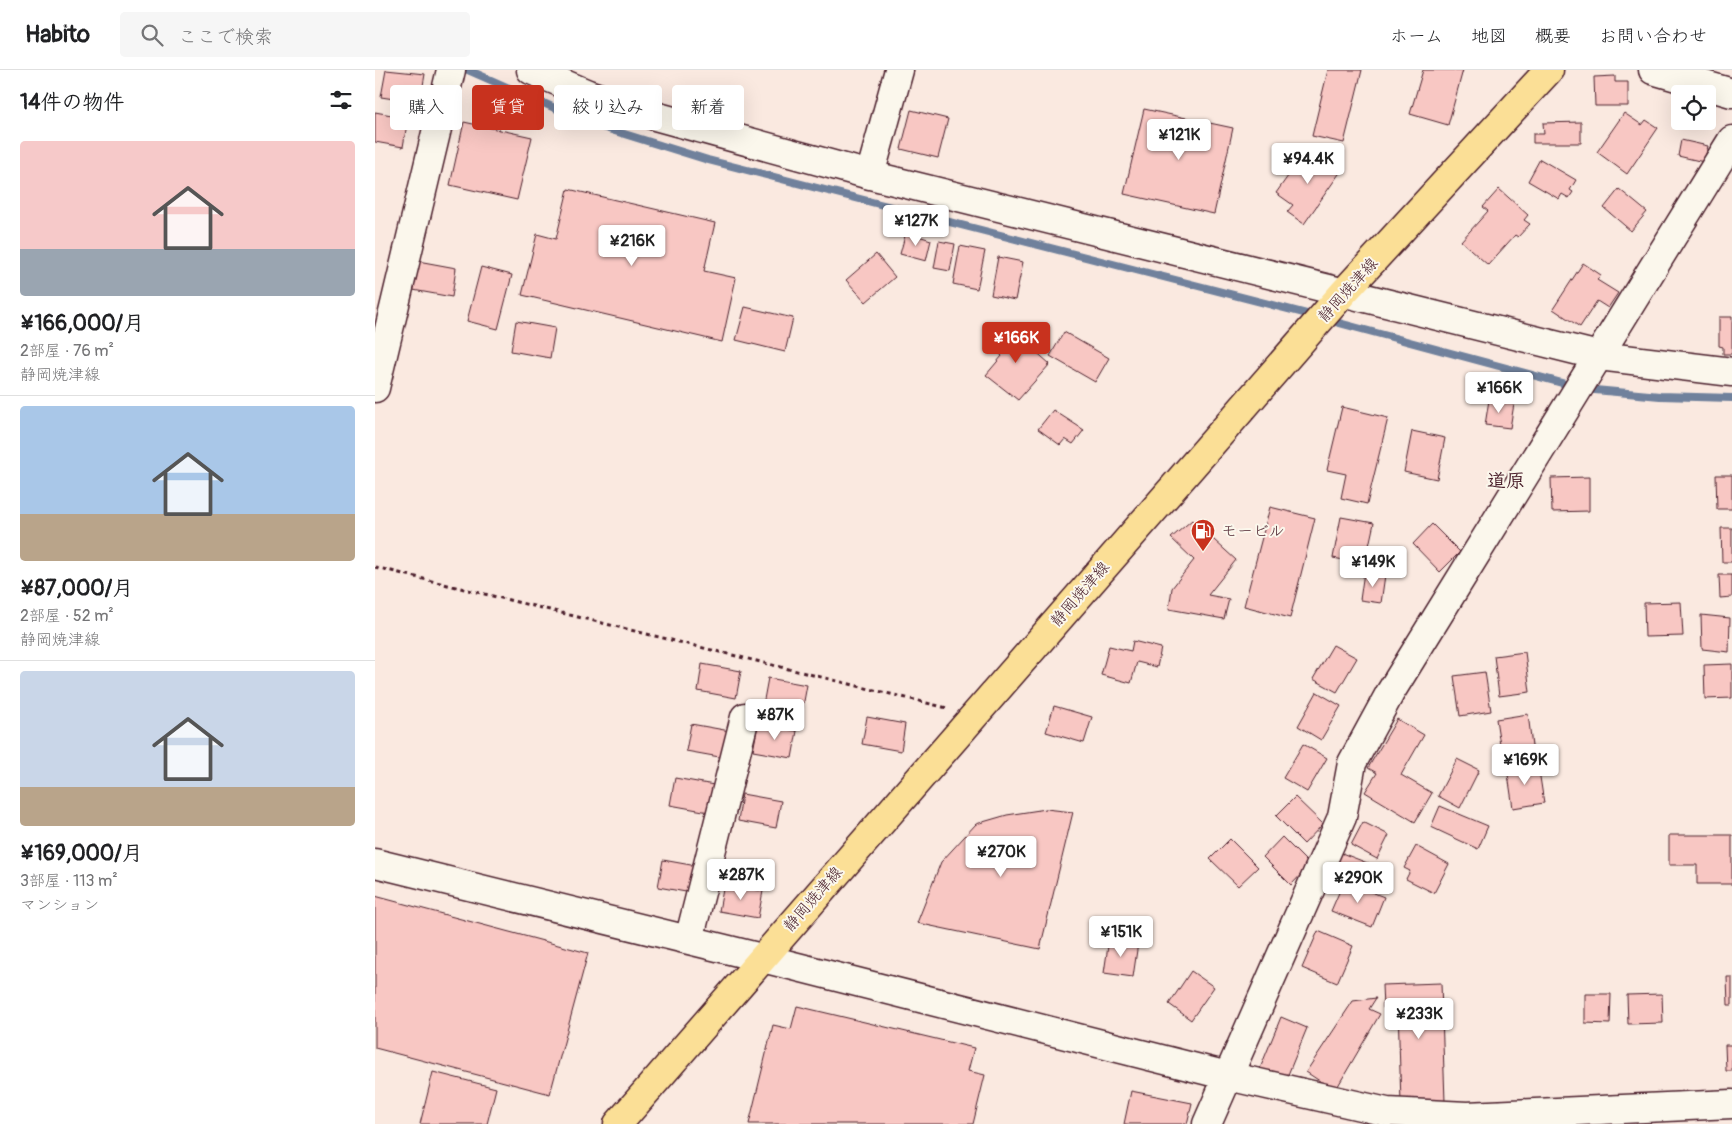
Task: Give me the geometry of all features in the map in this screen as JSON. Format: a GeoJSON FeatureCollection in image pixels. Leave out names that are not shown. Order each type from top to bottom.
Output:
{"type":"FeatureCollection","features":[{"type":"Feature","properties":{"kind":"main road","name":"静岡焼津線"},"geometry":{"type":"LineString","coordinates":[[618,1124],[1344,292],[1549,70]]}},
{"type":"Feature","properties":{"kind":"street"},"geometry":{"type":"LineString","coordinates":[[375,388],[451,70]]}},
{"type":"Feature","properties":{"kind":"street"},"geometry":{"type":"LineString","coordinates":[[531,70],[588,94],[655,116],[870,175],[1599,356],[1691,369],[1732,372]]}},
{"type":"Feature","properties":{"kind":"street"},"geometry":{"type":"LineString","coordinates":[[870,175],[899,70]]}},
{"type":"Feature","properties":{"kind":"street"},"geometry":{"type":"LineString","coordinates":[[1653,70],[1732,93]]}},
{"type":"Feature","properties":{"kind":"street"},"geometry":{"type":"LineString","coordinates":[[1207,1124],[1342,817],[1352,763],[1391,693],[1732,140]]}},
{"type":"Feature","properties":{"kind":"street"},"geometry":{"type":"LineString","coordinates":[[689,940],[745,716]]}},
{"type":"Feature","properties":{"kind":"street"},"geometry":{"type":"LineString","coordinates":[[375,863],[1229,1076],[1387,1112],[1467,1116],[1732,1104]]}},
{"type":"Feature","properties":{"kind":"path"},"geometry":{"type":"LineString","coordinates":[[375,567],[975,714]]}},
{"type":"Feature","properties":{"kind":"building"},"geometry":{"type":"Polygon","coordinates":[[[386,70],[425,74],[423,85],[390,85],[390,98],[381,97],[386,70]]]}},
{"type":"Feature","properties":{"kind":"building"},"geometry":{"type":"Polygon","coordinates":[[[1328,70],[1362,70],[1344,143],[1312,136],[1328,70]]]}},
{"type":"Feature","properties":{"kind":"building"},"geometry":{"type":"Polygon","coordinates":[[[1423,70],[1463,70],[1448,125],[1410,114],[1423,70]]]}},
{"type":"Feature","properties":{"kind":"building"},"geometry":{"type":"Polygon","coordinates":[[[1615,76],[1615,82],[1628,82],[1628,106],[1595,106],[1594,77],[1615,76]]]}},
{"type":"Feature","properties":{"kind":"building"},"geometry":{"type":"Polygon","coordinates":[[[1144,109],[1233,128],[1214,214],[1124,194],[1144,109]]]}},
{"type":"Feature","properties":{"kind":"building"},"geometry":{"type":"Polygon","coordinates":[[[911,110],[948,119],[938,158],[901,149],[911,110]]]}},
{"type":"Feature","properties":{"kind":"building"},"geometry":{"type":"Polygon","coordinates":[[[375,112],[390,115],[390,130],[406,130],[403,147],[375,142],[375,112]]]}},
{"type":"Feature","properties":{"kind":"building"},"geometry":{"type":"Polygon","coordinates":[[[1624,113],[1642,125],[1646,120],[1658,128],[1627,174],[1597,152],[1624,113]]]}},
{"type":"Feature","properties":{"kind":"building"},"geometry":{"type":"Polygon","coordinates":[[[464,122],[472,124],[472,130],[500,130],[532,137],[517,200],[450,185],[464,122]]]}},
{"type":"Feature","properties":{"kind":"building"},"geometry":{"type":"Polygon","coordinates":[[[1581,122],[1581,143],[1533,143],[1533,134],[1544,134],[1543,123],[1581,122]]]}},
{"type":"Feature","properties":{"kind":"building"},"geometry":{"type":"Polygon","coordinates":[[[1681,140],[1708,146],[1704,162],[1678,156],[1681,140]]]}},
{"type":"Feature","properties":{"kind":"building"},"geometry":{"type":"Polygon","coordinates":[[[1308,148],[1341,171],[1304,224],[1287,212],[1293,205],[1276,193],[1308,148]]]}},
{"type":"Feature","properties":{"kind":"building"},"geometry":{"type":"Polygon","coordinates":[[[1540,159],[1576,180],[1570,190],[1573,192],[1569,198],[1562,194],[1559,199],[1528,181],[1540,159]]]}},
{"type":"Feature","properties":{"kind":"building"},"geometry":{"type":"Polygon","coordinates":[[[568,189],[715,223],[704,271],[736,278],[722,342],[522,295],[537,234],[556,239],[568,189]]]}},
{"type":"Feature","properties":{"kind":"building"},"geometry":{"type":"Polygon","coordinates":[[[1499,189],[1528,215],[1524,220],[1530,224],[1518,237],[1515,235],[1488,265],[1461,241],[1488,211],[1483,207],[1499,189]]]}},
{"type":"Feature","properties":{"kind":"building"},"geometry":{"type":"Polygon","coordinates":[[[1619,189],[1647,212],[1631,231],[1604,208],[1619,189]]]}},
{"type":"Feature","properties":{"kind":"building"},"geometry":{"type":"Polygon","coordinates":[[[906,232],[931,240],[926,261],[900,254],[906,232]]]}},
{"type":"Feature","properties":{"kind":"building"},"geometry":{"type":"Polygon","coordinates":[[[939,241],[955,244],[950,271],[934,268],[939,241]]]}},
{"type":"Feature","properties":{"kind":"building"},"geometry":{"type":"Polygon","coordinates":[[[960,246],[985,251],[977,289],[953,284],[960,246]]]}},
{"type":"Feature","properties":{"kind":"building"},"geometry":{"type":"Polygon","coordinates":[[[876,254],[895,277],[866,302],[846,280],[876,254]]]}},
{"type":"Feature","properties":{"kind":"building"},"geometry":{"type":"Polygon","coordinates":[[[998,257],[1023,262],[1015,300],[991,295],[998,257]]]}},
{"type":"Feature","properties":{"kind":"building"},"geometry":{"type":"Polygon","coordinates":[[[418,261],[456,268],[452,297],[413,290],[418,261]]]}},
{"type":"Feature","properties":{"kind":"building"},"geometry":{"type":"Polygon","coordinates":[[[1583,263],[1601,275],[1597,280],[1618,293],[1608,308],[1597,301],[1580,327],[1553,309],[1583,263]]]}},
{"type":"Feature","properties":{"kind":"building"},"geometry":{"type":"Polygon","coordinates":[[[481,267],[512,275],[498,329],[467,321],[481,267]]]}},
{"type":"Feature","properties":{"kind":"building"},"geometry":{"type":"Polygon","coordinates":[[[745,307],[793,318],[785,352],[736,340],[745,307]]]}},
{"type":"Feature","properties":{"kind":"building"},"geometry":{"type":"Polygon","coordinates":[[[1719,317],[1732,317],[1732,354],[1723,354],[1723,347],[1719,346],[1719,317]]]}},
{"type":"Feature","properties":{"kind":"building"},"geometry":{"type":"Polygon","coordinates":[[[516,321],[555,328],[550,358],[511,351],[516,321]]]}},
{"type":"Feature","properties":{"kind":"building"},"geometry":{"type":"Polygon","coordinates":[[[1006,325],[1050,364],[1018,400],[986,375],[1002,356],[990,344],[1006,325]]]}},
{"type":"Feature","properties":{"kind":"building"},"geometry":{"type":"Polygon","coordinates":[[[1064,332],[1109,358],[1095,382],[1050,356],[1064,332]]]}},
{"type":"Feature","properties":{"kind":"building"},"geometry":{"type":"Polygon","coordinates":[[[1489,400],[1514,404],[1510,428],[1485,425],[1489,400]]]}},
{"type":"Feature","properties":{"kind":"building"},"geometry":{"type":"Polygon","coordinates":[[[1342,407],[1388,418],[1367,504],[1341,498],[1346,474],[1327,470],[1342,407]]]}},
{"type":"Feature","properties":{"kind":"building"},"geometry":{"type":"Polygon","coordinates":[[[1053,410],[1084,430],[1073,444],[1065,439],[1060,445],[1038,429],[1053,410]]]}},
{"type":"Feature","properties":{"kind":"building"},"geometry":{"type":"Polygon","coordinates":[[[1412,431],[1445,438],[1437,479],[1404,472],[1412,431]]]}},
{"type":"Feature","properties":{"kind":"building"},"geometry":{"type":"Polygon","coordinates":[[[1716,475],[1732,475],[1732,509],[1717,509],[1716,475]]]}},
{"type":"Feature","properties":{"kind":"building"},"geometry":{"type":"Polygon","coordinates":[[[1589,477],[1589,511],[1552,512],[1551,478],[1589,477]]]}},
{"type":"Feature","properties":{"kind":"building"},"geometry":{"type":"Polygon","coordinates":[[[1270,507],[1315,518],[1290,618],[1244,606],[1270,507]]]}},
{"type":"Feature","properties":{"kind":"building"},"geometry":{"type":"Polygon","coordinates":[[[1341,517],[1374,523],[1365,564],[1333,558],[1341,517]]]}},
{"type":"Feature","properties":{"kind":"building"},"geometry":{"type":"Polygon","coordinates":[[[1192,520],[1236,560],[1208,595],[1229,599],[1224,619],[1169,609],[1172,588],[1194,560],[1171,538],[1192,520]]]}},
{"type":"Feature","properties":{"kind":"building"},"geometry":{"type":"Polygon","coordinates":[[[1432,524],[1460,552],[1440,572],[1413,544],[1432,524]]]}},
{"type":"Feature","properties":{"kind":"building"},"geometry":{"type":"Polygon","coordinates":[[[1721,528],[1732,528],[1732,562],[1722,562],[1721,528]]]}},
{"type":"Feature","properties":{"kind":"building"},"geometry":{"type":"Polygon","coordinates":[[[1364,572],[1385,575],[1381,603],[1360,600],[1364,572]]]}},
{"type":"Feature","properties":{"kind":"building"},"geometry":{"type":"Polygon","coordinates":[[[1719,575],[1732,575],[1732,597],[1720,598],[1719,575]]]}},
{"type":"Feature","properties":{"kind":"building"},"geometry":{"type":"Polygon","coordinates":[[[1681,602],[1683,636],[1645,637],[1644,603],[1681,602]]]}},
{"type":"Feature","properties":{"kind":"building"},"geometry":{"type":"Polygon","coordinates":[[[1701,615],[1730,618],[1729,652],[1702,649],[1701,615]]]}},
{"type":"Feature","properties":{"kind":"building"},"geometry":{"type":"Polygon","coordinates":[[[1133,641],[1161,648],[1157,667],[1137,662],[1131,683],[1101,675],[1109,646],[1131,651],[1133,641]]]}},
{"type":"Feature","properties":{"kind":"building"},"geometry":{"type":"Polygon","coordinates":[[[1333,645],[1357,658],[1337,692],[1313,679],[1333,645]]]}},
{"type":"Feature","properties":{"kind":"building"},"geometry":{"type":"Polygon","coordinates":[[[1525,652],[1530,692],[1499,696],[1494,656],[1525,652]]]}},
{"type":"Feature","properties":{"kind":"building"},"geometry":{"type":"Polygon","coordinates":[[[702,664],[741,671],[736,698],[698,691],[702,664]]]}},
{"type":"Feature","properties":{"kind":"building"},"geometry":{"type":"Polygon","coordinates":[[[1732,664],[1732,698],[1705,699],[1704,665],[1732,664]]]}},
{"type":"Feature","properties":{"kind":"building"},"geometry":{"type":"Polygon","coordinates":[[[1485,672],[1491,711],[1460,716],[1454,676],[1485,672]]]}},
{"type":"Feature","properties":{"kind":"building"},"geometry":{"type":"Polygon","coordinates":[[[768,678],[807,685],[802,712],[763,705],[768,678]]]}},
{"type":"Feature","properties":{"kind":"building"},"geometry":{"type":"Polygon","coordinates":[[[1317,692],[1341,706],[1321,740],[1298,726],[1317,692]]]}},
{"type":"Feature","properties":{"kind":"building"},"geometry":{"type":"Polygon","coordinates":[[[1054,706],[1092,717],[1084,743],[1046,732],[1054,706]]]}},
{"type":"Feature","properties":{"kind":"building"},"geometry":{"type":"Polygon","coordinates":[[[1528,714],[1533,754],[1502,758],[1496,719],[1528,714]]]}},
{"type":"Feature","properties":{"kind":"building"},"geometry":{"type":"Polygon","coordinates":[[[867,717],[905,724],[901,751],[862,744],[867,717]]]}},
{"type":"Feature","properties":{"kind":"building"},"geometry":{"type":"Polygon","coordinates":[[[1397,719],[1424,735],[1401,775],[1432,793],[1415,822],[1365,792],[1377,773],[1368,768],[1397,719]]]}},
{"type":"Feature","properties":{"kind":"building"},"geometry":{"type":"Polygon","coordinates":[[[691,724],[730,731],[725,758],[686,751],[691,724]]]}},
{"type":"Feature","properties":{"kind":"building"},"geometry":{"type":"Polygon","coordinates":[[[758,724],[797,731],[792,758],[753,751],[758,724]]]}},
{"type":"Feature","properties":{"kind":"building"},"geometry":{"type":"Polygon","coordinates":[[[1303,744],[1327,758],[1307,792],[1283,778],[1303,744]]]}},
{"type":"Feature","properties":{"kind":"building"},"geometry":{"type":"Polygon","coordinates":[[[1457,759],[1479,770],[1460,808],[1438,796],[1457,759]]]}},
{"type":"Feature","properties":{"kind":"building"},"geometry":{"type":"Polygon","coordinates":[[[1538,764],[1544,803],[1513,808],[1507,768],[1538,764]]]}},
{"type":"Feature","properties":{"kind":"building"},"geometry":{"type":"Polygon","coordinates":[[[675,778],[714,785],[709,812],[670,805],[675,778]]]}},
{"type":"Feature","properties":{"kind":"building"},"geometry":{"type":"Polygon","coordinates":[[[742,794],[781,801],[776,828],[738,821],[742,794]]]}},
{"type":"Feature","properties":{"kind":"building"},"geometry":{"type":"Polygon","coordinates":[[[1295,797],[1323,824],[1304,844],[1276,816],[1295,797]]]}},
{"type":"Feature","properties":{"kind":"building"},"geometry":{"type":"Polygon","coordinates":[[[1440,806],[1488,826],[1478,849],[1431,827],[1440,806]]]}},
{"type":"Feature","properties":{"kind":"building"},"geometry":{"type":"Polygon","coordinates":[[[1046,809],[1073,812],[1040,949],[917,923],[941,862],[976,824],[1007,815],[1046,809]]]}},
{"type":"Feature","properties":{"kind":"building"},"geometry":{"type":"Polygon","coordinates":[[[1363,822],[1389,835],[1377,859],[1351,845],[1363,822]]]}},
{"type":"Feature","properties":{"kind":"building"},"geometry":{"type":"Polygon","coordinates":[[[1669,835],[1732,835],[1732,884],[1697,884],[1697,865],[1669,865],[1669,835]]]}},
{"type":"Feature","properties":{"kind":"building"},"geometry":{"type":"Polygon","coordinates":[[[1282,837],[1310,865],[1291,885],[1263,857],[1282,837]]]}},
{"type":"Feature","properties":{"kind":"building"},"geometry":{"type":"Polygon","coordinates":[[[1230,839],[1258,867],[1238,886],[1210,859],[1230,839]]]}},
{"type":"Feature","properties":{"kind":"building"},"geometry":{"type":"Polygon","coordinates":[[[1416,846],[1449,864],[1434,893],[1406,879],[1410,871],[1404,868],[1416,846]]]}},
{"type":"Feature","properties":{"kind":"building"},"geometry":{"type":"Polygon","coordinates":[[[1339,852],[1370,864],[1362,883],[1332,872],[1339,852]]]}},
{"type":"Feature","properties":{"kind":"building"},"geometry":{"type":"Polygon","coordinates":[[[663,860],[702,867],[697,894],[658,887],[663,860]]]}},
{"type":"Feature","properties":{"kind":"building"},"geometry":{"type":"Polygon","coordinates":[[[1344,881],[1384,897],[1372,927],[1331,911],[1344,881]]]}},
{"type":"Feature","properties":{"kind":"building"},"geometry":{"type":"Polygon","coordinates":[[[724,884],[763,891],[758,918],[719,911],[724,884]]]}},
{"type":"Feature","properties":{"kind":"building"},"geometry":{"type":"Polygon","coordinates":[[[375,896],[588,953],[550,1094],[375,1048],[375,896]]]}},
{"type":"Feature","properties":{"kind":"building"},"geometry":{"type":"Polygon","coordinates":[[[1318,931],[1353,946],[1337,983],[1302,968],[1318,931]]]}},
{"type":"Feature","properties":{"kind":"building"},"geometry":{"type":"Polygon","coordinates":[[[1109,939],[1138,943],[1133,977],[1104,973],[1109,939]]]}},
{"type":"Feature","properties":{"kind":"building"},"geometry":{"type":"Polygon","coordinates":[[[1191,971],[1214,987],[1191,1020],[1169,1004],[1191,971]]]}},
{"type":"Feature","properties":{"kind":"building"},"geometry":{"type":"Polygon","coordinates":[[[1727,977],[1732,977],[1732,1005],[1728,1005],[1727,977]]]}},
{"type":"Feature","properties":{"kind":"building"},"geometry":{"type":"Polygon","coordinates":[[[1441,983],[1445,1102],[1401,1103],[1398,1008],[1383,1008],[1382,985],[1441,983]]]}},
{"type":"Feature","properties":{"kind":"building"},"geometry":{"type":"Polygon","coordinates":[[[1585,994],[1611,994],[1610,1024],[1585,1023],[1585,994]]]}},
{"type":"Feature","properties":{"kind":"building"},"geometry":{"type":"Polygon","coordinates":[[[1662,994],[1663,1023],[1628,1024],[1627,995],[1662,994]]]}},
{"type":"Feature","properties":{"kind":"building"},"geometry":{"type":"Polygon","coordinates":[[[1376,998],[1369,1009],[1380,1014],[1335,1091],[1306,1072],[1353,1001],[1376,998]]]}},
{"type":"Feature","properties":{"kind":"building"},"geometry":{"type":"Polygon","coordinates":[[[797,1006],[974,1048],[968,1071],[985,1075],[973,1124],[749,1124],[773,1025],[791,1029],[797,1006]]]}},
{"type":"Feature","properties":{"kind":"building"},"geometry":{"type":"Polygon","coordinates":[[[1281,1017],[1307,1028],[1285,1082],[1259,1071],[1281,1017]]]}},
{"type":"Feature","properties":{"kind":"building"},"geometry":{"type":"Polygon","coordinates":[[[1725,1045],[1732,1045],[1732,1071],[1726,1071],[1725,1045]]]}},
{"type":"Feature","properties":{"kind":"building"},"geometry":{"type":"Polygon","coordinates":[[[433,1072],[496,1088],[487,1124],[420,1124],[433,1072]]]}},
{"type":"Feature","properties":{"kind":"building"},"geometry":{"type":"Polygon","coordinates":[[[1131,1091],[1192,1103],[1187,1124],[1124,1124],[1131,1091]]]}},
{"type":"Feature","properties":{"kind":"waterway"},"geometry":{"type":"LineString","coordinates":[[468,70],[589,123],[708,160],[1315,316]]}},
{"type":"Feature","properties":{"kind":"waterway"},"geometry":{"type":"LineString","coordinates":[[1328,320],[1573,386]]}},
{"type":"Feature","properties":{"kind":"waterway"},"geometry":{"type":"LineString","coordinates":[[1584,389],[1660,396],[1732,398]]}},
{"type":"Feature","properties":{"kind":"place","name":"モービル"},"geometry":{"type":"Point","coordinates":[1203,552]}},
{"type":"Feature","properties":{"kind":"district","name":"道原"},"geometry":{"type":"Point","coordinates":[1506,481]}}]}
